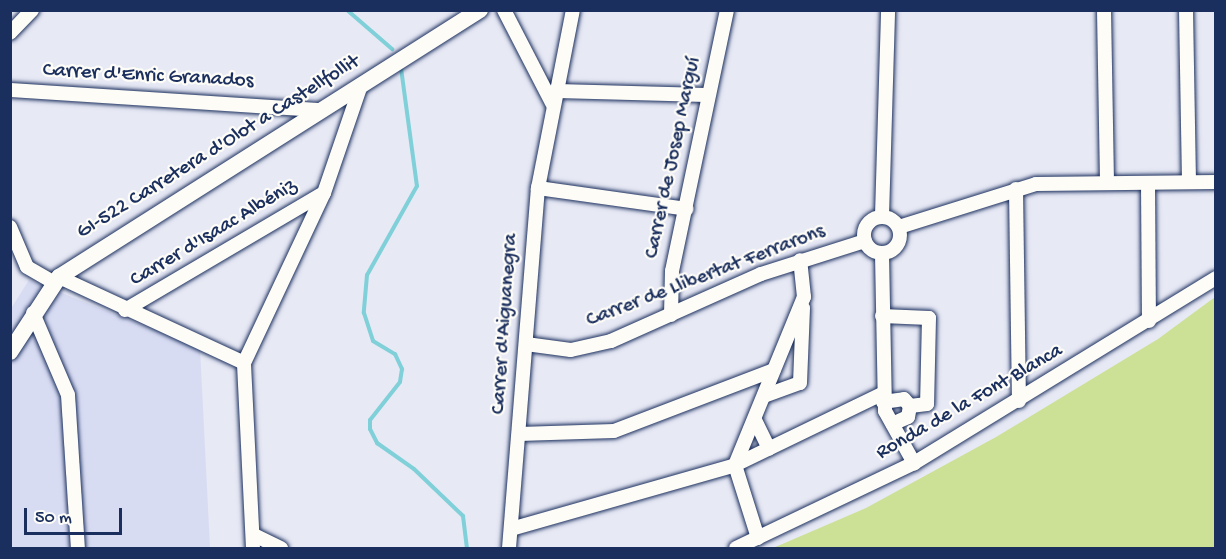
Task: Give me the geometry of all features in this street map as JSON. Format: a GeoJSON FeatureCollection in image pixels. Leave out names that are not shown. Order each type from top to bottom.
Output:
{"type":"FeatureCollection","features":[{"type":"Feature","properties":{"kind":"street"},"geometry":{"type":"LineString","coordinates":[[10,33],[32,10]]}},
{"type":"Feature","properties":{"kind":"street","name":"GI-522 Carretera d'Olot a Castellfollit"},"geometry":{"type":"LineString","coordinates":[[10,352],[56,280],[318,110],[480,10]]}},
{"type":"Feature","properties":{"kind":"street"},"geometry":{"type":"LineString","coordinates":[[504,10],[553,97],[708,95]]}},
{"type":"Feature","properties":{"kind":"street","name":"Carrer d'Aiguanegra"},"geometry":{"type":"LineString","coordinates":[[509,549],[538,188],[553,97],[573,10]]}},
{"type":"Feature","properties":{"kind":"street","name":"Carrer de Josep Marguí"},"geometry":{"type":"LineString","coordinates":[[671,315],[672,271],[687,209],[708,95],[727,10]]}},
{"type":"Feature","properties":{"kind":"street"},"geometry":{"type":"LineString","coordinates":[[882,254],[865,241],[865,230],[882,216],[888,10]]}},
{"type":"Feature","properties":{"kind":"street"},"geometry":{"type":"LineString","coordinates":[[1104,10],[1107,183]]}},
{"type":"Feature","properties":{"kind":"street"},"geometry":{"type":"LineString","coordinates":[[1186,10],[1189,182]]}},
{"type":"Feature","properties":{"kind":"street"},"geometry":{"type":"LineString","coordinates":[[281,549],[254,542],[244,363],[324,193],[360,85]]}},
{"type":"Feature","properties":{"kind":"street","name":"Carrer d'Enric Granados"},"geometry":{"type":"LineString","coordinates":[[10,90],[318,110]]}},
{"type":"Feature","properties":{"kind":"street"},"geometry":{"type":"LineString","coordinates":[[899,227],[1016,189],[1107,183],[1215,182]]}},
{"type":"Feature","properties":{"kind":"street"},"geometry":{"type":"LineString","coordinates":[[1148,183],[1149,321]]}},
{"type":"Feature","properties":{"kind":"street"},"geometry":{"type":"LineString","coordinates":[[538,188],[687,209]]}},
{"type":"Feature","properties":{"kind":"street"},"geometry":{"type":"LineString","coordinates":[[1016,189],[1019,401]]}},
{"type":"Feature","properties":{"kind":"street","name":"Carrer d'Isaac Albéniz"},"geometry":{"type":"LineString","coordinates":[[125,310],[324,193]]}},
{"type":"Feature","properties":{"kind":"street"},"geometry":{"type":"LineString","coordinates":[[882,216],[899,227]]}},
{"type":"Feature","properties":{"kind":"street"},"geometry":{"type":"LineString","coordinates":[[10,227],[17,260],[56,280],[244,363]]}},
{"type":"Feature","properties":{"kind":"street"},"geometry":{"type":"LineString","coordinates":[[882,254],[897,245],[899,227]]}},
{"type":"Feature","properties":{"kind":"street","name":"Carrer de Llibertat Ferrarons"},"geometry":{"type":"LineString","coordinates":[[526,344],[571,350],[611,341],[800,260],[865,241]]}},
{"type":"Feature","properties":{"kind":"street"},"geometry":{"type":"LineString","coordinates":[[882,254],[883,398],[892,424],[914,463]]}},
{"type":"Feature","properties":{"kind":"street"},"geometry":{"type":"LineString","coordinates":[[764,396],[800,382],[804,297],[800,260]]}},
{"type":"Feature","properties":{"kind":"street","name":"Ronda de la Font Blanca"},"geometry":{"type":"LineString","coordinates":[[736,549],[914,463],[1019,401],[1215,278]]}},
{"type":"Feature","properties":{"kind":"street"},"geometry":{"type":"LineString","coordinates":[[758,538],[735,465],[804,297]]}},
{"type":"Feature","properties":{"kind":"street"},"geometry":{"type":"LineString","coordinates":[[33,313],[68,394],[78,549]]}},
{"type":"Feature","properties":{"kind":"street"},"geometry":{"type":"LineString","coordinates":[[882,316],[929,318],[927,405],[910,406]]}},
{"type":"Feature","properties":{"kind":"street"},"geometry":{"type":"LineString","coordinates":[[519,434],[614,430],[774,370]]}},
{"type":"Feature","properties":{"kind":"street"},"geometry":{"type":"LineString","coordinates":[[511,529],[735,465],[883,398],[904,399],[910,406]]}},
{"type":"Feature","properties":{"kind":"street"},"geometry":{"type":"LineString","coordinates":[[892,424],[908,417],[910,406]]}},
{"type":"Feature","properties":{"kind":"street"},"geometry":{"type":"LineString","coordinates":[[755,420],[769,449]]}},
{"type":"Feature","properties":{"kind":"shaded area"},"geometry":{"type":"Polygon","coordinates":[[[29,280],[200,348],[210,548],[11,548],[10,310],[29,280]]]}},
{"type":"Feature","properties":{"kind":"green space"},"geometry":{"type":"Polygon","coordinates":[[[1215,297],[1215,548],[773,548],[866,508],[996,437],[1158,339],[1215,297]]]}},
{"type":"Feature","properties":{"kind":"waterway"},"geometry":{"type":"LineString","coordinates":[[347,10],[392,49]]}},
{"type":"Feature","properties":{"kind":"waterway"},"geometry":{"type":"LineString","coordinates":[[401,68],[417,186],[367,275],[364,313],[373,341],[395,354],[402,369],[400,382],[370,420],[370,429],[377,443],[414,469],[463,516],[467,548]]}}]}
